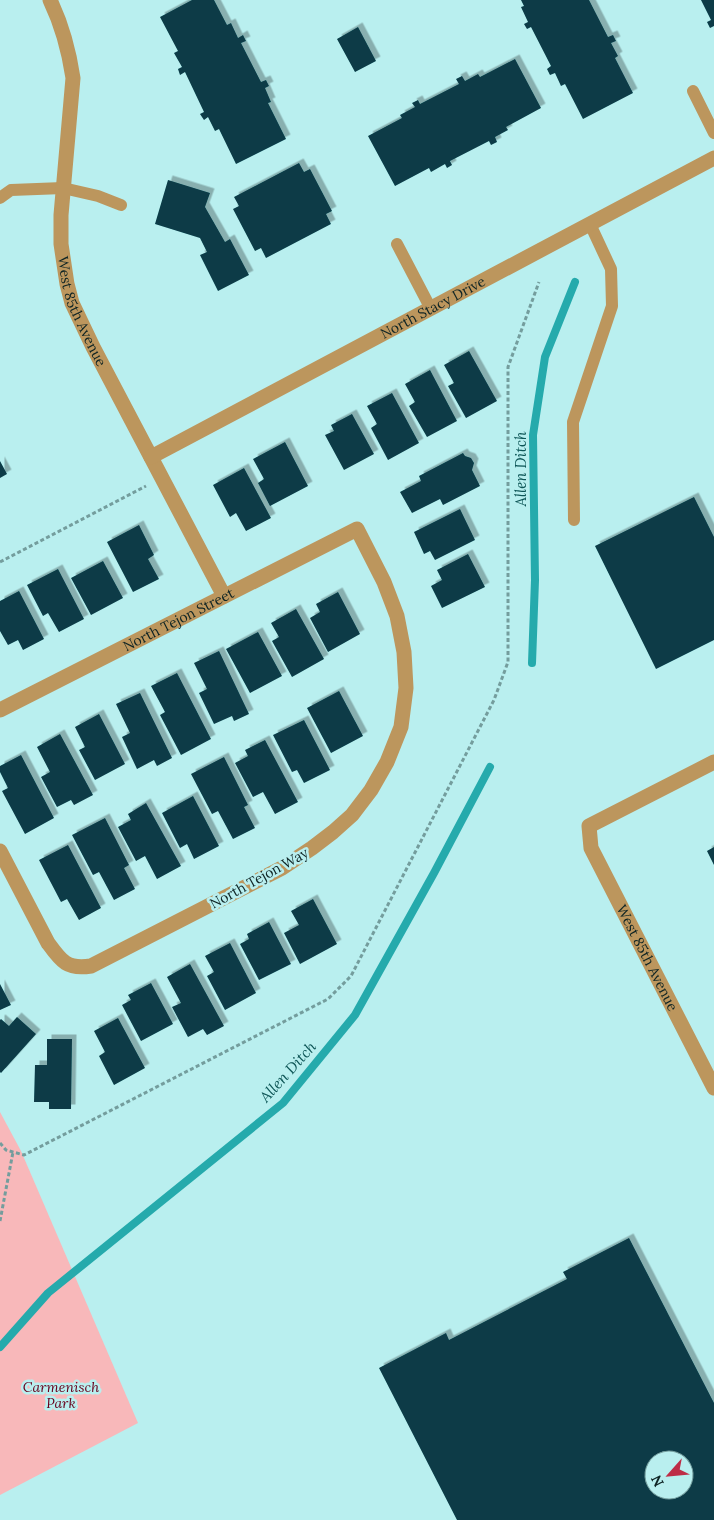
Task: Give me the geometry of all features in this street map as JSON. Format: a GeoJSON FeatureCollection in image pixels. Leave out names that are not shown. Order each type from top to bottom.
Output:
{"type":"FeatureCollection","features":[{"type":"Feature","properties":{"kind":"street","name":"West 85th Avenue"},"geometry":{"type":"LineString","coordinates":[[50,0],[61,26],[70,57],[73,78],[61,215],[61,244],[72,303],[93,347],[224,596]]}},
{"type":"Feature","properties":{"kind":"street","name":"North Stacy Drive"},"geometry":{"type":"LineString","coordinates":[[151,457],[714,158]]}},
{"type":"Feature","properties":{"kind":"street","name":"North Tejon Street"},"geometry":{"type":"LineString","coordinates":[[0,710],[357,528]]}},
{"type":"Feature","properties":{"kind":"street","name":"North Tejon Way"},"geometry":{"type":"LineString","coordinates":[[0,851],[48,943],[58,956],[69,966],[91,966],[282,868],[312,848],[352,815],[371,790],[387,762],[401,727],[406,688],[404,652],[396,616],[384,582],[357,528]]}},
{"type":"Feature","properties":{"kind":"street","name":"West 85th Avenue"},"geometry":{"type":"LineString","coordinates":[[714,762],[589,826],[591,848],[714,1088]]}},
{"type":"Feature","properties":{"kind":"lane"},"geometry":{"type":"LineString","coordinates":[[692,91],[714,133]]}},
{"type":"Feature","properties":{"kind":"lane"},"geometry":{"type":"LineString","coordinates":[[0,198],[11,190],[63,188],[98,196],[121,206]]}},
{"type":"Feature","properties":{"kind":"lane"},"geometry":{"type":"LineString","coordinates":[[574,520],[573,422],[612,306],[611,269],[590,224]]}},
{"type":"Feature","properties":{"kind":"lane"},"geometry":{"type":"LineString","coordinates":[[397,244],[431,308]]}},
{"type":"Feature","properties":{"kind":"path"},"geometry":{"type":"LineString","coordinates":[[0,562],[162,478]]}},
{"type":"Feature","properties":{"kind":"path"},"geometry":{"type":"LineString","coordinates":[[0,1221],[13,1152]]}},
{"type":"Feature","properties":{"kind":"green space","name":"Carmenisch Park"},"geometry":{"type":"Polygon","coordinates":[[[0,1112],[21,1151],[138,1423],[0,1495],[0,1112]]]}},
{"type":"Feature","properties":{"kind":"building"},"geometry":{"type":"Polygon","coordinates":[[[192,0],[214,0],[227,25],[231,23],[238,38],[243,35],[246,41],[241,43],[261,82],[266,80],[269,86],[265,88],[271,102],[268,103],[286,139],[236,164],[219,129],[215,131],[208,117],[204,120],[200,114],[204,112],[185,72],[180,75],[178,69],[182,67],[174,53],[178,51],[160,17],[192,0]]]}},
{"type":"Feature","properties":{"kind":"building"},"geometry":{"type":"Polygon","coordinates":[[[521,0],[589,0],[608,37],[613,35],[616,41],[611,43],[618,56],[615,58],[633,93],[583,119],[565,84],[561,86],[555,73],[550,75],[547,69],[551,66],[531,27],[527,29],[524,24],[528,22],[521,7],[524,6],[521,0]]]}},
{"type":"Feature","properties":{"kind":"building"},"geometry":{"type":"Polygon","coordinates":[[[701,0],[714,0],[714,26],[710,28],[707,22],[711,20],[701,0]]]}},
{"type":"Feature","properties":{"kind":"building"},"geometry":{"type":"Polygon","coordinates":[[[358,27],[376,61],[355,72],[337,39],[358,27]]]}},
{"type":"Feature","properties":{"kind":"building"},"geometry":{"type":"Polygon","coordinates":[[[515,59],[541,108],[506,127],[508,130],[495,137],[497,142],[491,145],[489,141],[450,161],[452,165],[447,168],[445,164],[431,172],[429,168],[395,186],[368,136],[402,118],[400,115],[415,107],[412,103],[418,100],[420,104],[459,84],[456,79],[462,76],[465,81],[478,74],[480,77],[515,59]]]}},
{"type":"Feature","properties":{"kind":"building"},"geometry":{"type":"Polygon","coordinates":[[[299,163],[304,172],[310,169],[332,211],[326,214],[331,224],[266,258],[261,248],[255,251],[233,209],[239,206],[234,197],[299,163]]]}},
{"type":"Feature","properties":{"kind":"building"},"geometry":{"type":"Polygon","coordinates":[[[168,180],[210,193],[205,207],[225,242],[230,239],[249,275],[218,291],[200,255],[207,252],[200,238],[155,224],[168,180]]]}},
{"type":"Feature","properties":{"kind":"building"},"geometry":{"type":"Polygon","coordinates":[[[469,351],[497,401],[466,418],[448,386],[454,383],[444,365],[469,351]]]}},
{"type":"Feature","properties":{"kind":"building"},"geometry":{"type":"Polygon","coordinates":[[[430,370],[457,421],[427,437],[409,406],[415,402],[405,384],[430,370]]]}},
{"type":"Feature","properties":{"kind":"building"},"geometry":{"type":"Polygon","coordinates":[[[392,393],[419,443],[388,460],[371,428],[377,424],[367,406],[392,393]]]}},
{"type":"Feature","properties":{"kind":"building"},"geometry":{"type":"Polygon","coordinates":[[[352,414],[374,454],[344,470],[325,435],[334,431],[331,425],[352,414]]]}},
{"type":"Feature","properties":{"kind":"building"},"geometry":{"type":"Polygon","coordinates":[[[285,442],[308,486],[270,506],[258,483],[264,479],[253,459],[285,442]]]}},
{"type":"Feature","properties":{"kind":"building"},"geometry":{"type":"Polygon","coordinates":[[[463,453],[471,458],[474,463],[472,470],[480,486],[443,505],[440,499],[412,513],[400,492],[421,481],[419,476],[463,453]]]}},
{"type":"Feature","properties":{"kind":"building"},"geometry":{"type":"Polygon","coordinates":[[[0,461],[7,474],[0,478],[0,461]]]}},
{"type":"Feature","properties":{"kind":"building"},"geometry":{"type":"Polygon","coordinates":[[[244,468],[271,518],[246,531],[236,513],[230,517],[213,485],[244,468]]]}},
{"type":"Feature","properties":{"kind":"building"},"geometry":{"type":"Polygon","coordinates":[[[694,497],[714,537],[714,640],[656,669],[595,546],[694,497]]]}},
{"type":"Feature","properties":{"kind":"building"},"geometry":{"type":"Polygon","coordinates":[[[460,509],[475,540],[435,560],[430,551],[424,554],[414,532],[460,509]]]}},
{"type":"Feature","properties":{"kind":"building"},"geometry":{"type":"Polygon","coordinates":[[[139,525],[154,555],[148,559],[159,579],[133,592],[107,542],[139,525]]]}},
{"type":"Feature","properties":{"kind":"building"},"geometry":{"type":"Polygon","coordinates":[[[468,554],[485,587],[442,608],[431,586],[442,580],[437,570],[468,554]]]}},
{"type":"Feature","properties":{"kind":"building"},"geometry":{"type":"Polygon","coordinates":[[[103,561],[123,598],[91,615],[71,578],[103,561]]]}},
{"type":"Feature","properties":{"kind":"building"},"geometry":{"type":"Polygon","coordinates":[[[58,569],[84,619],[59,632],[48,613],[43,616],[27,585],[58,569]]]}},
{"type":"Feature","properties":{"kind":"building"},"geometry":{"type":"Polygon","coordinates":[[[19,591],[44,639],[23,650],[18,640],[8,645],[0,631],[0,601],[19,591]]]}},
{"type":"Feature","properties":{"kind":"building"},"geometry":{"type":"Polygon","coordinates":[[[338,592],[360,634],[328,652],[310,618],[320,612],[316,604],[338,592]]]}},
{"type":"Feature","properties":{"kind":"building"},"geometry":{"type":"Polygon","coordinates":[[[296,609],[324,659],[292,677],[272,641],[279,637],[271,623],[296,609]]]}},
{"type":"Feature","properties":{"kind":"building"},"geometry":{"type":"Polygon","coordinates":[[[258,632],[282,676],[250,693],[226,649],[258,632]]]}},
{"type":"Feature","properties":{"kind":"building"},"geometry":{"type":"Polygon","coordinates":[[[219,651],[249,714],[234,721],[232,716],[214,724],[199,693],[207,689],[194,663],[219,651]]]}},
{"type":"Feature","properties":{"kind":"building"},"geometry":{"type":"Polygon","coordinates":[[[177,673],[211,739],[181,755],[160,715],[165,712],[151,686],[177,673]]]}},
{"type":"Feature","properties":{"kind":"building"},"geometry":{"type":"Polygon","coordinates":[[[339,691],[363,736],[331,753],[307,708],[339,691]]]}},
{"type":"Feature","properties":{"kind":"building"},"geometry":{"type":"Polygon","coordinates":[[[140,693],[172,758],[157,766],[154,760],[137,769],[122,737],[130,733],[116,704],[140,693]]]}},
{"type":"Feature","properties":{"kind":"building"},"geometry":{"type":"Polygon","coordinates":[[[99,714],[125,764],[95,780],[79,750],[85,747],[75,727],[99,714]]]}},
{"type":"Feature","properties":{"kind":"building"},"geometry":{"type":"Polygon","coordinates":[[[304,720],[330,770],[304,783],[297,770],[292,772],[273,735],[304,720]]]}},
{"type":"Feature","properties":{"kind":"building"},"geometry":{"type":"Polygon","coordinates":[[[60,734],[93,795],[74,805],[71,800],[57,807],[41,777],[50,772],[37,747],[60,734]]]}},
{"type":"Feature","properties":{"kind":"building"},"geometry":{"type":"Polygon","coordinates":[[[265,740],[298,802],[275,814],[263,792],[253,797],[235,763],[248,756],[245,750],[265,740]]]}},
{"type":"Feature","properties":{"kind":"building"},"geometry":{"type":"Polygon","coordinates":[[[21,755],[54,818],[25,834],[2,791],[8,788],[0,772],[0,766],[21,755]]]}},
{"type":"Feature","properties":{"kind":"building"},"geometry":{"type":"Polygon","coordinates":[[[224,757],[248,805],[244,807],[255,828],[233,839],[218,811],[212,814],[191,774],[224,757]]]}},
{"type":"Feature","properties":{"kind":"building"},"geometry":{"type":"Polygon","coordinates":[[[193,796],[219,846],[194,859],[187,844],[180,848],[162,813],[193,796]]]}},
{"type":"Feature","properties":{"kind":"building"},"geometry":{"type":"Polygon","coordinates":[[[146,803],[181,866],[157,879],[145,856],[136,861],[118,827],[131,820],[128,814],[146,803]]]}},
{"type":"Feature","properties":{"kind":"building"},"geometry":{"type":"Polygon","coordinates":[[[105,818],[129,865],[124,868],[135,889],[114,900],[99,872],[93,875],[72,835],[105,818]]]}},
{"type":"Feature","properties":{"kind":"building"},"geometry":{"type":"Polygon","coordinates":[[[68,845],[101,908],[79,920],[67,899],[61,902],[39,860],[68,845]]]}},
{"type":"Feature","properties":{"kind":"building"},"geometry":{"type":"Polygon","coordinates":[[[714,847],[714,865],[707,851],[714,847]]]}},
{"type":"Feature","properties":{"kind":"building"},"geometry":{"type":"Polygon","coordinates":[[[313,899],[337,944],[300,964],[284,933],[299,925],[291,911],[313,899]]]}},
{"type":"Feature","properties":{"kind":"building"},"geometry":{"type":"Polygon","coordinates":[[[269,922],[291,964],[259,980],[240,944],[249,939],[247,934],[269,922]]]}},
{"type":"Feature","properties":{"kind":"building"},"geometry":{"type":"Polygon","coordinates":[[[230,943],[256,993],[225,1010],[207,976],[214,972],[205,956],[230,943]]]}},
{"type":"Feature","properties":{"kind":"building"},"geometry":{"type":"Polygon","coordinates":[[[190,964],[224,1026],[207,1035],[203,1029],[188,1037],[172,1007],[181,1003],[167,977],[190,964]]]}},
{"type":"Feature","properties":{"kind":"building"},"geometry":{"type":"Polygon","coordinates":[[[151,983],[173,1024],[141,1041],[122,1005],[131,1000],[128,995],[151,983]]]}},
{"type":"Feature","properties":{"kind":"building"},"geometry":{"type":"Polygon","coordinates":[[[0,984],[11,1005],[0,1010],[0,984]]]}},
{"type":"Feature","properties":{"kind":"building"},"geometry":{"type":"Polygon","coordinates":[[[17,1017],[36,1034],[1,1073],[0,1020],[9,1026],[17,1017]]]}},
{"type":"Feature","properties":{"kind":"building"},"geometry":{"type":"Polygon","coordinates":[[[118,1018],[145,1068],[114,1085],[99,1056],[105,1052],[94,1031],[118,1018]]]}},
{"type":"Feature","properties":{"kind":"building"},"geometry":{"type":"Polygon","coordinates":[[[47,1039],[72,1039],[71,1109],[49,1109],[49,1102],[34,1102],[35,1065],[47,1065],[47,1039]]]}},
{"type":"Feature","properties":{"kind":"building"},"geometry":{"type":"Polygon","coordinates":[[[629,1238],[714,1403],[714,1520],[457,1520],[379,1368],[446,1333],[449,1340],[567,1279],[563,1272],[629,1238]]]}},
{"type":"Feature","properties":{"kind":"waterway","name":"Allen Ditch"},"geometry":{"type":"LineString","coordinates":[[532,663],[535,580],[533,435],[545,357],[575,282]]}},
{"type":"Feature","properties":{"kind":"waterway","name":"Allen Ditch"},"geometry":{"type":"LineString","coordinates":[[0,1347],[48,1293],[283,1103],[355,1015],[490,767]]}}]}
